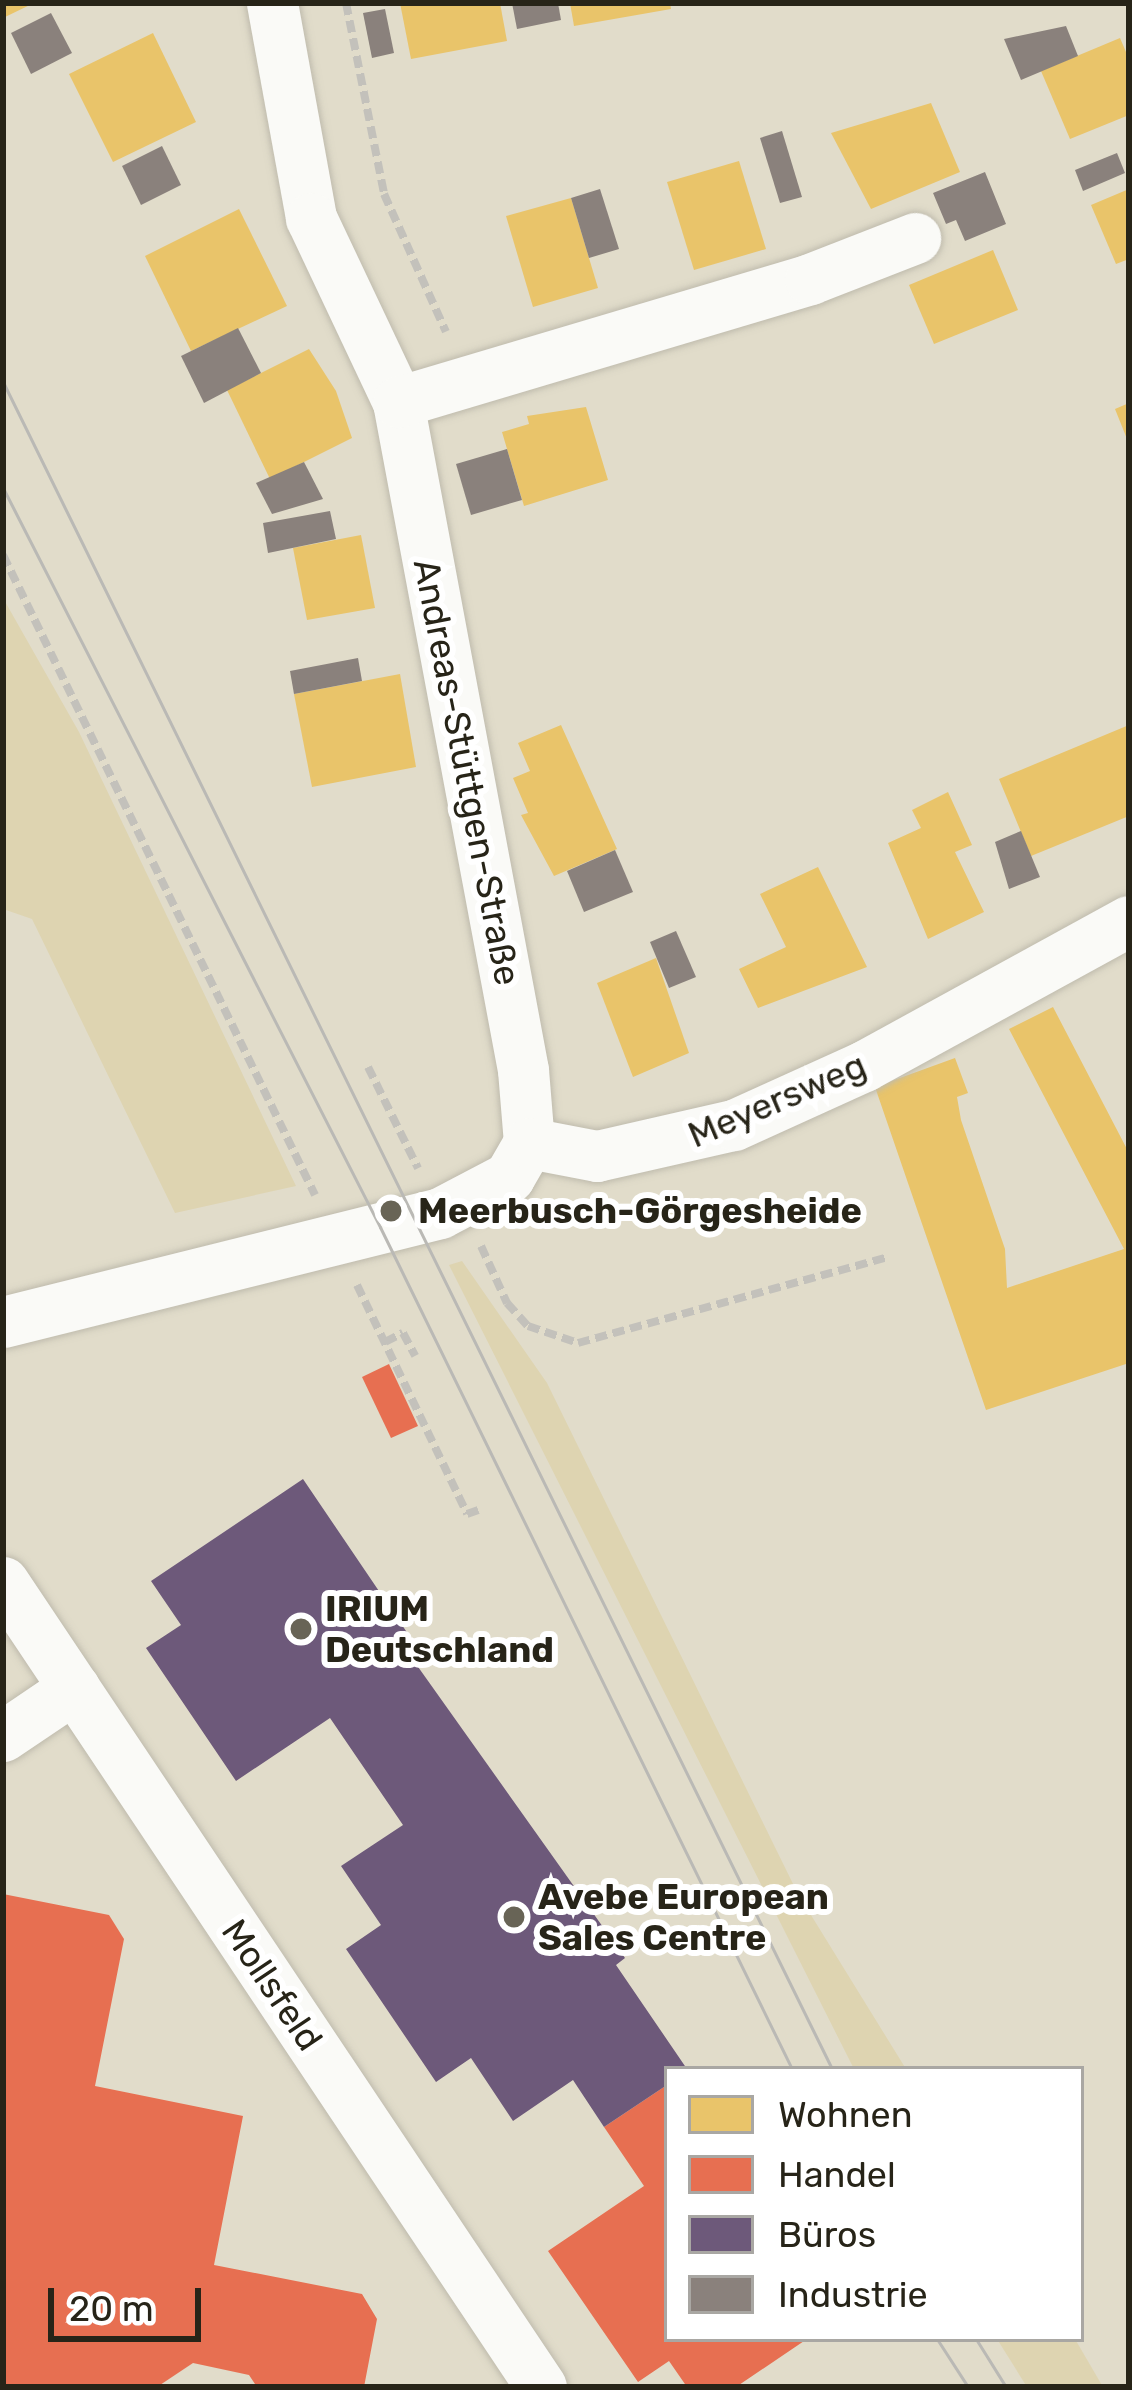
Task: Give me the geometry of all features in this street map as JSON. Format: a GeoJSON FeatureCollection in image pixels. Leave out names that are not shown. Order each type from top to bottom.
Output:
{"type":"FeatureCollection","features":[{"type":"Feature","properties":{"kind":"street","name":"Andreas-Stüttgen-Straße"},"geometry":{"type":"LineString","coordinates":[[272,3],[311,218],[389,381],[523,1070],[529,1143]]}},
{"type":"Feature","properties":{"kind":"street"},"geometry":{"type":"LineString","coordinates":[[389,381],[810,279],[915,238]]}},
{"type":"Feature","properties":{"kind":"street","name":"Meyersweg"},"geometry":{"type":"LineString","coordinates":[[529,1143],[597,1156],[734,1125],[864,1066],[1129,921]]}},
{"type":"Feature","properties":{"kind":"street"},"geometry":{"type":"LineString","coordinates":[[3,1322],[111,1303],[334,1237],[452,1209],[508,1177],[529,1143]]}},
{"type":"Feature","properties":{"kind":"street","name":"Mollsfeld"},"geometry":{"type":"LineString","coordinates":[[3,1582],[541,2387]]}},
{"type":"Feature","properties":{"kind":"street"},"geometry":{"type":"LineString","coordinates":[[3,1736],[74,1688]]}},
{"type":"Feature","properties":{"kind":"path"},"geometry":{"type":"LineString","coordinates":[[346,3],[384,194],[452,330],[389,381]]}},
{"type":"Feature","properties":{"kind":"path"},"geometry":{"type":"LineString","coordinates":[[3,555],[467,1514],[478,1510]]}},
{"type":"Feature","properties":{"kind":"path"},"geometry":{"type":"LineString","coordinates":[[368,1067],[507,1304],[528,1326],[578,1343],[885,1258]]}},
{"type":"Feature","properties":{"kind":"path"},"geometry":{"type":"LineString","coordinates":[[385,1342],[403,1333],[415,1356]]}},
{"type":"Feature","properties":{"kind":"shaded area"},"geometry":{"type":"Polygon","coordinates":[[[3,598],[79,732],[296,1186],[175,1213],[32,919],[3,909],[3,598]]]}},
{"type":"Feature","properties":{"kind":"shaded area"},"geometry":{"type":"Polygon","coordinates":[[[462,1261],[547,1383],[798,1894],[904,2066],[852,2066],[449,1265],[462,1261]]]}},
{"type":"Feature","properties":{"kind":"shaded area"},"geometry":{"type":"Polygon","coordinates":[[[999,2342],[1077,2342],[1103,2387],[1027,2387],[999,2342]]]}},
{"type":"Feature","properties":{"kind":"building: Wohnen"},"geometry":{"type":"Polygon","coordinates":[[[3,3],[34,3],[3,18],[3,3]]]}},
{"type":"Feature","properties":{"kind":"building: Wohnen"},"geometry":{"type":"Polygon","coordinates":[[[400,3],[500,3],[507,41],[411,59],[400,3]]]}},
{"type":"Feature","properties":{"kind":"building: Wohnen"},"geometry":{"type":"Polygon","coordinates":[[[570,3],[670,3],[671,9],[574,26],[570,3]]]}},
{"type":"Feature","properties":{"kind":"building: Wohnen"},"geometry":{"type":"Polygon","coordinates":[[[153,33],[196,122],[113,162],[69,74],[153,33]]]}},
{"type":"Feature","properties":{"kind":"building: Wohnen"},"geometry":{"type":"Polygon","coordinates":[[[1120,38],[1129,59],[1129,115],[1070,139],[1041,71],[1120,38]]]}},
{"type":"Feature","properties":{"kind":"building: Wohnen"},"geometry":{"type":"Polygon","coordinates":[[[931,103],[960,172],[871,209],[831,133],[931,103]]]}},
{"type":"Feature","properties":{"kind":"building: Wohnen"},"geometry":{"type":"Polygon","coordinates":[[[739,161],[766,249],[694,270],[667,182],[739,161]]]}},
{"type":"Feature","properties":{"kind":"building: Wohnen"},"geometry":{"type":"Polygon","coordinates":[[[1129,189],[1129,259],[1116,264],[1091,205],[1129,189]]]}},
{"type":"Feature","properties":{"kind":"building: Wohnen"},"geometry":{"type":"Polygon","coordinates":[[[571,198],[598,288],[533,307],[506,216],[571,198]]]}},
{"type":"Feature","properties":{"kind":"building: Wohnen"},"geometry":{"type":"Polygon","coordinates":[[[239,209],[287,306],[191,351],[145,256],[239,209]]]}},
{"type":"Feature","properties":{"kind":"building: Wohnen"},"geometry":{"type":"Polygon","coordinates":[[[993,250],[1018,310],[934,344],[909,285],[993,250]]]}},
{"type":"Feature","properties":{"kind":"building: Wohnen"},"geometry":{"type":"Polygon","coordinates":[[[309,349],[336,391],[352,438],[270,479],[227,390],[309,349]]]}},
{"type":"Feature","properties":{"kind":"building: Wohnen"},"geometry":{"type":"Polygon","coordinates":[[[1129,403],[1129,444],[1115,409],[1129,403]]]}},
{"type":"Feature","properties":{"kind":"building: Wohnen"},"geometry":{"type":"Polygon","coordinates":[[[586,407],[608,480],[524,506],[502,432],[529,424],[527,416],[586,407]]]}},
{"type":"Feature","properties":{"kind":"building: Wohnen"},"geometry":{"type":"Polygon","coordinates":[[[361,535],[375,608],[307,620],[293,548],[361,535]]]}},
{"type":"Feature","properties":{"kind":"building: Wohnen"},"geometry":{"type":"Polygon","coordinates":[[[400,674],[416,767],[312,787],[294,694],[400,674]]]}},
{"type":"Feature","properties":{"kind":"building: Wohnen"},"geometry":{"type":"Polygon","coordinates":[[[561,725],[617,849],[554,876],[521,815],[528,813],[513,778],[530,771],[518,743],[561,725]]]}},
{"type":"Feature","properties":{"kind":"building: Wohnen"},"geometry":{"type":"Polygon","coordinates":[[[1129,725],[1129,816],[1031,856],[999,779],[1129,725]]]}},
{"type":"Feature","properties":{"kind":"building: Wohnen"},"geometry":{"type":"Polygon","coordinates":[[[948,792],[972,845],[955,852],[984,912],[928,939],[888,843],[921,828],[912,810],[948,792]]]}},
{"type":"Feature","properties":{"kind":"building: Wohnen"},"geometry":{"type":"Polygon","coordinates":[[[818,867],[867,967],[758,1008],[739,969],[786,947],[760,894],[818,867]]]}},
{"type":"Feature","properties":{"kind":"building: Wohnen"},"geometry":{"type":"Polygon","coordinates":[[[656,958],[689,1053],[633,1077],[597,983],[656,958]]]}},
{"type":"Feature","properties":{"kind":"building: Wohnen"},"geometry":{"type":"Polygon","coordinates":[[[1053,1007],[1129,1153],[1129,1363],[986,1410],[875,1087],[955,1058],[968,1093],[957,1097],[961,1120],[1005,1249],[1007,1288],[1124,1249],[1009,1029],[1053,1007]]]}},
{"type":"Feature","properties":{"kind":"building: Handel"},"geometry":{"type":"Polygon","coordinates":[[[389,1364],[418,1426],[391,1438],[362,1377],[389,1364]]]}},
{"type":"Feature","properties":{"kind":"building: Handel"},"geometry":{"type":"Polygon","coordinates":[[[3,1894],[109,1915],[124,1939],[95,2086],[243,2116],[214,2265],[362,2294],[377,2319],[364,2387],[257,2387],[249,2375],[193,2363],[157,2387],[3,2387],[3,1894]]]}},
{"type":"Feature","properties":{"kind":"building: Handel"},"geometry":{"type":"Polygon","coordinates":[[[664,2087],[664,2342],[803,2342],[736,2387],[687,2387],[669,2361],[638,2382],[548,2251],[644,2186],[604,2127],[664,2087]]]}},
{"type":"Feature","properties":{"kind":"building: Büros"},"geometry":{"type":"Polygon","coordinates":[[[303,1479],[425,1659],[416,1664],[625,1958],[616,1965],[685,2066],[664,2066],[664,2087],[604,2127],[573,2080],[513,2121],[471,2058],[436,2082],[346,1949],[381,1925],[341,1866],[403,1825],[330,1718],[236,1781],[146,1648],[181,1625],[151,1581],[303,1479]]]}},
{"type":"Feature","properties":{"kind":"building: Industrie"},"geometry":{"type":"Polygon","coordinates":[[[512,3],[558,3],[561,20],[517,29],[512,3]]]}},
{"type":"Feature","properties":{"kind":"building: Industrie"},"geometry":{"type":"Polygon","coordinates":[[[385,9],[394,53],[372,58],[363,13],[385,9]]]}},
{"type":"Feature","properties":{"kind":"building: Industrie"},"geometry":{"type":"Polygon","coordinates":[[[51,13],[72,53],[31,74],[11,33],[51,13]]]}},
{"type":"Feature","properties":{"kind":"building: Industrie"},"geometry":{"type":"Polygon","coordinates":[[[1066,26],[1078,56],[1021,80],[1004,39],[1066,26]]]}},
{"type":"Feature","properties":{"kind":"building: Industrie"},"geometry":{"type":"Polygon","coordinates":[[[782,131],[802,197],[780,203],[760,138],[782,131]]]}},
{"type":"Feature","properties":{"kind":"building: Industrie"},"geometry":{"type":"Polygon","coordinates":[[[162,146],[181,185],[141,205],[122,166],[162,146]]]}},
{"type":"Feature","properties":{"kind":"building: Industrie"},"geometry":{"type":"Polygon","coordinates":[[[1117,153],[1125,173],[1083,191],[1075,170],[1117,153]]]}},
{"type":"Feature","properties":{"kind":"building: Industrie"},"geometry":{"type":"Polygon","coordinates":[[[985,172],[1006,224],[965,241],[956,220],[946,224],[933,193],[985,172]]]}},
{"type":"Feature","properties":{"kind":"building: Industrie"},"geometry":{"type":"Polygon","coordinates":[[[600,189],[619,249],[589,258],[571,198],[600,189]]]}},
{"type":"Feature","properties":{"kind":"building: Industrie"},"geometry":{"type":"Polygon","coordinates":[[[238,328],[261,373],[204,403],[181,356],[238,328]]]}},
{"type":"Feature","properties":{"kind":"building: Industrie"},"geometry":{"type":"Polygon","coordinates":[[[507,449],[522,500],[471,515],[456,464],[507,449]]]}},
{"type":"Feature","properties":{"kind":"building: Industrie"},"geometry":{"type":"Polygon","coordinates":[[[304,462],[323,499],[272,514],[256,483],[304,462]]]}},
{"type":"Feature","properties":{"kind":"building: Industrie"},"geometry":{"type":"Polygon","coordinates":[[[330,511],[336,539],[268,553],[263,523],[330,511]]]}},
{"type":"Feature","properties":{"kind":"building: Industrie"},"geometry":{"type":"Polygon","coordinates":[[[358,658],[362,681],[294,694],[290,671],[358,658]]]}},
{"type":"Feature","properties":{"kind":"building: Industrie"},"geometry":{"type":"Polygon","coordinates":[[[1021,831],[1040,877],[1009,889],[995,842],[1021,831]]]}},
{"type":"Feature","properties":{"kind":"building: Industrie"},"geometry":{"type":"Polygon","coordinates":[[[615,850],[633,892],[584,912],[567,871],[615,850]]]}},
{"type":"Feature","properties":{"kind":"building: Industrie"},"geometry":{"type":"Polygon","coordinates":[[[676,931],[696,977],[669,988],[650,942],[676,931]]]}},
{"type":"Feature","properties":{"kind":"tram line"},"geometry":{"type":"LineString","coordinates":[[3,382],[831,2066]]}},
{"type":"Feature","properties":{"kind":"tram line"},"geometry":{"type":"LineString","coordinates":[[3,488],[380,1227],[791,2066]]}},
{"type":"Feature","properties":{"kind":"tram line"},"geometry":{"type":"LineString","coordinates":[[939,2342],[968,2387]]}},
{"type":"Feature","properties":{"kind":"tram line"},"geometry":{"type":"LineString","coordinates":[[978,2342],[1006,2387]]}},
{"type":"Feature","properties":{"kind":"place","name":"Meerbusch-Görgesheide"},"geometry":{"type":"Point","coordinates":[391,1211]}},
{"type":"Feature","properties":{"kind":"place","name":"IRIUM Deutschland"},"geometry":{"type":"Point","coordinates":[301,1629]}},
{"type":"Feature","properties":{"kind":"place","name":"Avebe European Sales Centre"},"geometry":{"type":"Point","coordinates":[514,1917]}}]}
